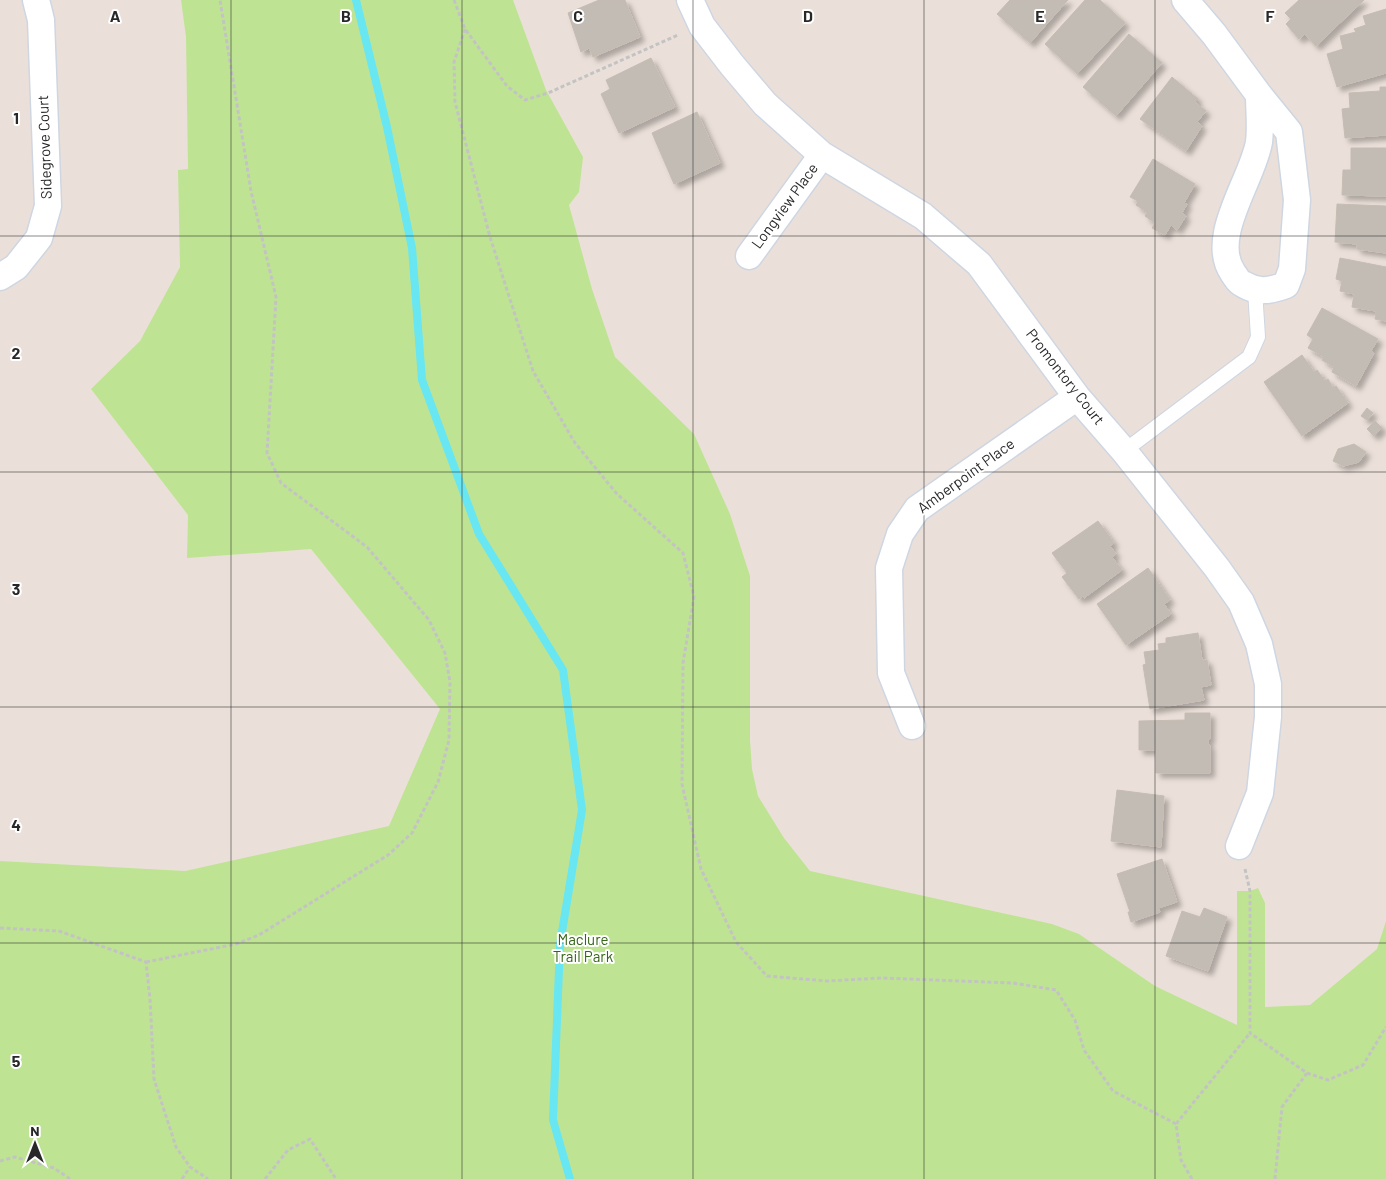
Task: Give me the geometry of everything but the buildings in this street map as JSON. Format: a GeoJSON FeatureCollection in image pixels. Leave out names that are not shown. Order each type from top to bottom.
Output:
{"type":"FeatureCollection","features":[{"type":"Feature","properties":{"kind":"street","name":"Sidegrove Court"},"geometry":{"type":"LineString","coordinates":[[0,277],[16,267],[39,238],[48,206],[41,20],[36,0]]}},
{"type":"Feature","properties":{"kind":"street","name":"Promontory Court"},"geometry":{"type":"LineString","coordinates":[[690,0],[702,26],[765,104],[822,155],[924,216],[979,264],[1077,397],[1124,451],[1218,568],[1241,602],[1259,644],[1268,684],[1268,717],[1260,793],[1239,846]]}},
{"type":"Feature","properties":{"kind":"street"},"geometry":{"type":"LineString","coordinates":[[1185,0],[1214,34],[1289,132],[1297,200],[1292,270],[1286,285],[1271,291],[1255,290],[1240,283],[1230,269],[1225,253],[1226,236],[1259,142],[1259,95]]}},
{"type":"Feature","properties":{"kind":"street","name":"Longview Place"},"geometry":{"type":"LineString","coordinates":[[749,256],[822,155]]}},
{"type":"Feature","properties":{"kind":"street","name":"Amberpoint Place"},"geometry":{"type":"LineString","coordinates":[[912,726],[890,673],[889,568],[900,534],[917,509],[1077,397]]}},
{"type":"Feature","properties":{"kind":"lane"},"geometry":{"type":"LineString","coordinates":[[1124,451],[1249,357],[1258,338],[1255,290]]}},
{"type":"Feature","properties":{"kind":"path"},"geometry":{"type":"LineString","coordinates":[[0,928],[59,931],[146,962],[236,944],[259,935],[388,855],[412,833],[438,782],[449,740],[450,682],[445,653],[429,620],[367,547],[281,482],[267,453],[276,297],[251,191],[220,0]]}},
{"type":"Feature","properties":{"kind":"path"},"geometry":{"type":"LineString","coordinates":[[454,0],[465,29],[507,86],[525,100],[548,93],[702,26]]}},
{"type":"Feature","properties":{"kind":"path"},"geometry":{"type":"LineString","coordinates":[[465,29],[454,62],[455,102],[490,237],[533,372],[575,443],[605,480],[617,494],[683,554],[694,597],[684,663],[682,784],[701,869],[736,942],[767,976],[827,981],[881,978],[1013,983],[1056,990],[1075,1020],[1084,1050],[1113,1091],[1176,1124]]}},
{"type":"Feature","properties":{"kind":"path"},"geometry":{"type":"LineString","coordinates":[[1192,1179],[1181,1160],[1176,1124],[1250,1033],[1250,891],[1239,846]]}},
{"type":"Feature","properties":{"kind":"path"},"geometry":{"type":"LineString","coordinates":[[146,962],[154,1079],[176,1147],[190,1168],[208,1179]]}},
{"type":"Feature","properties":{"kind":"path"},"geometry":{"type":"LineString","coordinates":[[1250,1033],[1307,1073],[1328,1080],[1363,1066],[1386,1027]]}},
{"type":"Feature","properties":{"kind":"path"},"geometry":{"type":"LineString","coordinates":[[1275,1179],[1282,1107],[1307,1073]]}},
{"type":"Feature","properties":{"kind":"path"},"geometry":{"type":"LineString","coordinates":[[265,1179],[288,1150],[310,1139],[336,1179]]}},
{"type":"Feature","properties":{"kind":"path"},"geometry":{"type":"LineString","coordinates":[[0,1161],[15,1157],[54,1168],[70,1179]]}},
{"type":"Feature","properties":{"kind":"path"},"geometry":{"type":"LineString","coordinates":[[182,1179],[190,1168]]}},
{"type":"Feature","properties":{"kind":"green space","name":"Maclure Trail Park"},"geometry":{"type":"Polygon","coordinates":[[[181,0],[513,0],[546,90],[583,157],[579,192],[569,205],[592,289],[615,357],[694,434],[730,514],[750,576],[750,740],[752,769],[758,796],[784,838],[810,871],[1052,924],[1079,934],[1155,986],[1237,1025],[1237,891],[1250,891],[1258,888],[1265,903],[1265,1007],[1310,1005],[1377,949],[1386,921],[1386,1179],[0,1179],[0,861],[185,871],[389,826],[440,709],[311,549],[187,558],[188,515],[91,389],[140,341],[180,267],[178,170],[188,169],[186,37],[181,0]]]}},
{"type":"Feature","properties":{"kind":"waterway"},"geometry":{"type":"LineString","coordinates":[[356,0],[387,127],[412,248],[422,380],[479,534],[563,670],[582,810],[560,944],[553,1120],[570,1179]]}}]}
